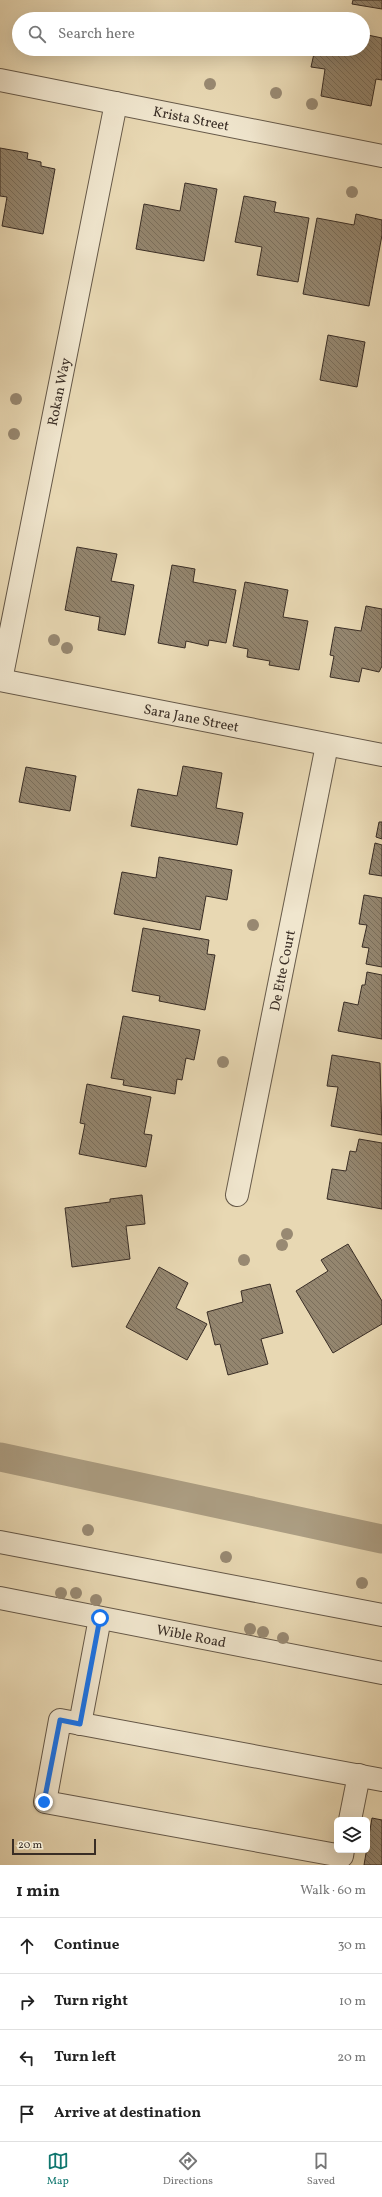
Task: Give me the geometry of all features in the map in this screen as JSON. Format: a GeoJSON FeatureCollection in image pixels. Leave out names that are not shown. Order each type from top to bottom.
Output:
{"type":"FeatureCollection","features":[{"type":"Feature","properties":{"kind":"street","name":"Krista Street"},"geometry":{"type":"LineString","coordinates":[[0,80],[382,156]]}},
{"type":"Feature","properties":{"kind":"street","name":"Rokan Way"},"geometry":{"type":"LineString","coordinates":[[1,680],[116,103]]}},
{"type":"Feature","properties":{"kind":"street","name":"Sara Jane Street"},"geometry":{"type":"LineString","coordinates":[[1,680],[382,756]]}},
{"type":"Feature","properties":{"kind":"street","name":"De Ette Court"},"geometry":{"type":"LineString","coordinates":[[237,1195],[327,745]]}},
{"type":"Feature","properties":{"kind":"street"},"geometry":{"type":"LineString","coordinates":[[0,1542],[382,1614]]}},
{"type":"Feature","properties":{"kind":"street","name":"Wible Road"},"geometry":{"type":"LineString","coordinates":[[0,1598],[382,1673]]}},
{"type":"Feature","properties":{"kind":"street"},"geometry":{"type":"LineString","coordinates":[[80,1724],[100,1618]]}},
{"type":"Feature","properties":{"kind":"street"},"geometry":{"type":"LineString","coordinates":[[342,1853],[342,1856],[44,1802],[60,1720],[382,1780]]}},
{"type":"Feature","properties":{"kind":"street"},"geometry":{"type":"LineString","coordinates":[[351,1817],[359,1775]]}},
{"type":"Feature","properties":{"kind":"building"},"geometry":{"type":"Polygon","coordinates":[[[353,0],[382,0],[382,9],[352,4],[353,0]]]}},
{"type":"Feature","properties":{"kind":"building"},"geometry":{"type":"Polygon","coordinates":[[[370,35],[382,38],[382,80],[376,79],[371,106],[321,96],[325,69],[311,67],[313,56],[370,56],[370,35]]]}},
{"type":"Feature","properties":{"kind":"building"},"geometry":{"type":"Polygon","coordinates":[[[0,148],[28,153],[27,159],[41,162],[41,166],[55,169],[43,234],[2,226],[7,197],[0,196],[0,148]]]}},
{"type":"Feature","properties":{"kind":"building"},"geometry":{"type":"Polygon","coordinates":[[[185,183],[217,189],[204,261],[136,249],[144,204],[180,211],[185,183]]]}},
{"type":"Feature","properties":{"kind":"building"},"geometry":{"type":"Polygon","coordinates":[[[244,196],[276,202],[274,212],[309,218],[298,282],[257,275],[262,247],[235,242],[244,196]]]}},
{"type":"Feature","properties":{"kind":"building"},"geometry":{"type":"Polygon","coordinates":[[[356,214],[382,220],[382,235],[369,306],[303,294],[317,218],[354,225],[356,214]]]}},
{"type":"Feature","properties":{"kind":"building"},"geometry":{"type":"Polygon","coordinates":[[[328,335],[365,342],[357,387],[320,380],[328,335]]]}},
{"type":"Feature","properties":{"kind":"building"},"geometry":{"type":"Polygon","coordinates":[[[77,547],[117,554],[111,581],[134,585],[125,635],[98,630],[100,617],[65,610],[77,547]]]}},
{"type":"Feature","properties":{"kind":"building"},"geometry":{"type":"Polygon","coordinates":[[[172,565],[195,569],[193,582],[236,590],[226,643],[209,640],[208,646],[186,641],[185,648],[158,643],[172,565]]]}},
{"type":"Feature","properties":{"kind":"building"},"geometry":{"type":"Polygon","coordinates":[[[245,582],[288,590],[283,617],[308,621],[299,670],[269,665],[270,661],[247,657],[248,649],[233,646],[245,582]]]}},
{"type":"Feature","properties":{"kind":"building"},"geometry":{"type":"Polygon","coordinates":[[[366,606],[382,609],[382,666],[379,672],[362,668],[359,682],[330,677],[334,656],[330,655],[335,627],[361,631],[366,606]]]}},
{"type":"Feature","properties":{"kind":"building"},"geometry":{"type":"Polygon","coordinates":[[[183,766],[222,773],[216,808],[243,813],[237,845],[131,826],[138,789],[177,796],[183,766]]]}},
{"type":"Feature","properties":{"kind":"building"},"geometry":{"type":"Polygon","coordinates":[[[26,767],[76,776],[70,811],[19,802],[26,767]]]}},
{"type":"Feature","properties":{"kind":"building"},"geometry":{"type":"Polygon","coordinates":[[[379,822],[382,822],[382,839],[376,837],[379,822]]]}},
{"type":"Feature","properties":{"kind":"building"},"geometry":{"type":"Polygon","coordinates":[[[375,843],[382,845],[382,876],[369,874],[375,843]]]}},
{"type":"Feature","properties":{"kind":"building"},"geometry":{"type":"Polygon","coordinates":[[[159,857],[232,870],[227,900],[206,896],[200,930],[114,914],[122,872],[156,878],[159,857]]]}},
{"type":"Feature","properties":{"kind":"building"},"geometry":{"type":"Polygon","coordinates":[[[364,895],[382,898],[382,967],[366,964],[369,948],[362,947],[367,925],[359,924],[364,895]]]}},
{"type":"Feature","properties":{"kind":"building"},"geometry":{"type":"Polygon","coordinates":[[[143,928],[209,940],[207,954],[215,955],[205,1010],[159,1001],[160,996],[132,991],[143,928]]]}},
{"type":"Feature","properties":{"kind":"building"},"geometry":{"type":"Polygon","coordinates":[[[367,972],[382,975],[382,1039],[338,1031],[344,1002],[358,1005],[362,985],[365,985],[367,972]]]}},
{"type":"Feature","properties":{"kind":"building"},"geometry":{"type":"Polygon","coordinates":[[[123,1016],[200,1030],[194,1060],[186,1058],[182,1080],[177,1079],[175,1094],[123,1085],[124,1080],[111,1078],[123,1016]]]}},
{"type":"Feature","properties":{"kind":"building"},"geometry":{"type":"Polygon","coordinates":[[[332,1055],[380,1063],[382,1135],[331,1126],[338,1087],[327,1086],[332,1055]]]}},
{"type":"Feature","properties":{"kind":"building"},"geometry":{"type":"Polygon","coordinates":[[[87,1084],[151,1097],[144,1134],[152,1135],[146,1167],[79,1154],[85,1124],[80,1123],[87,1084]]]}},
{"type":"Feature","properties":{"kind":"building"},"geometry":{"type":"Polygon","coordinates":[[[359,1139],[382,1143],[382,1209],[327,1199],[332,1169],[346,1171],[350,1151],[356,1152],[359,1139]]]}},
{"type":"Feature","properties":{"kind":"building"},"geometry":{"type":"Polygon","coordinates":[[[142,1195],[145,1224],[126,1226],[130,1259],[72,1267],[65,1208],[110,1202],[110,1199],[142,1195]]]}},
{"type":"Feature","properties":{"kind":"building"},"geometry":{"type":"Polygon","coordinates":[[[348,1244],[382,1301],[382,1324],[333,1353],[296,1291],[328,1271],[321,1260],[348,1244]]]}},
{"type":"Feature","properties":{"kind":"building"},"geometry":{"type":"Polygon","coordinates":[[[159,1267],[188,1283],[176,1308],[207,1324],[187,1360],[126,1327],[159,1267]]]}},
{"type":"Feature","properties":{"kind":"building"},"geometry":{"type":"Polygon","coordinates":[[[270,1284],[283,1333],[261,1339],[268,1364],[228,1375],[220,1344],[215,1345],[207,1312],[243,1302],[241,1291],[270,1284]]]}},
{"type":"Feature","properties":{"kind":"building"},"geometry":{"type":"Polygon","coordinates":[[[372,1818],[382,1820],[382,1865],[364,1865],[366,1853],[370,1853],[370,1830],[372,1818]]]}},
{"type":"Feature","properties":{"kind":"waterway"},"geometry":{"type":"LineString","coordinates":[[0,1457],[382,1539]]}},
{"type":"Feature","properties":{"kind":"route"},"geometry":{"type":"LineString","coordinates":[[44,1802],[60,1720],[80,1724],[100,1618]]}}]}
